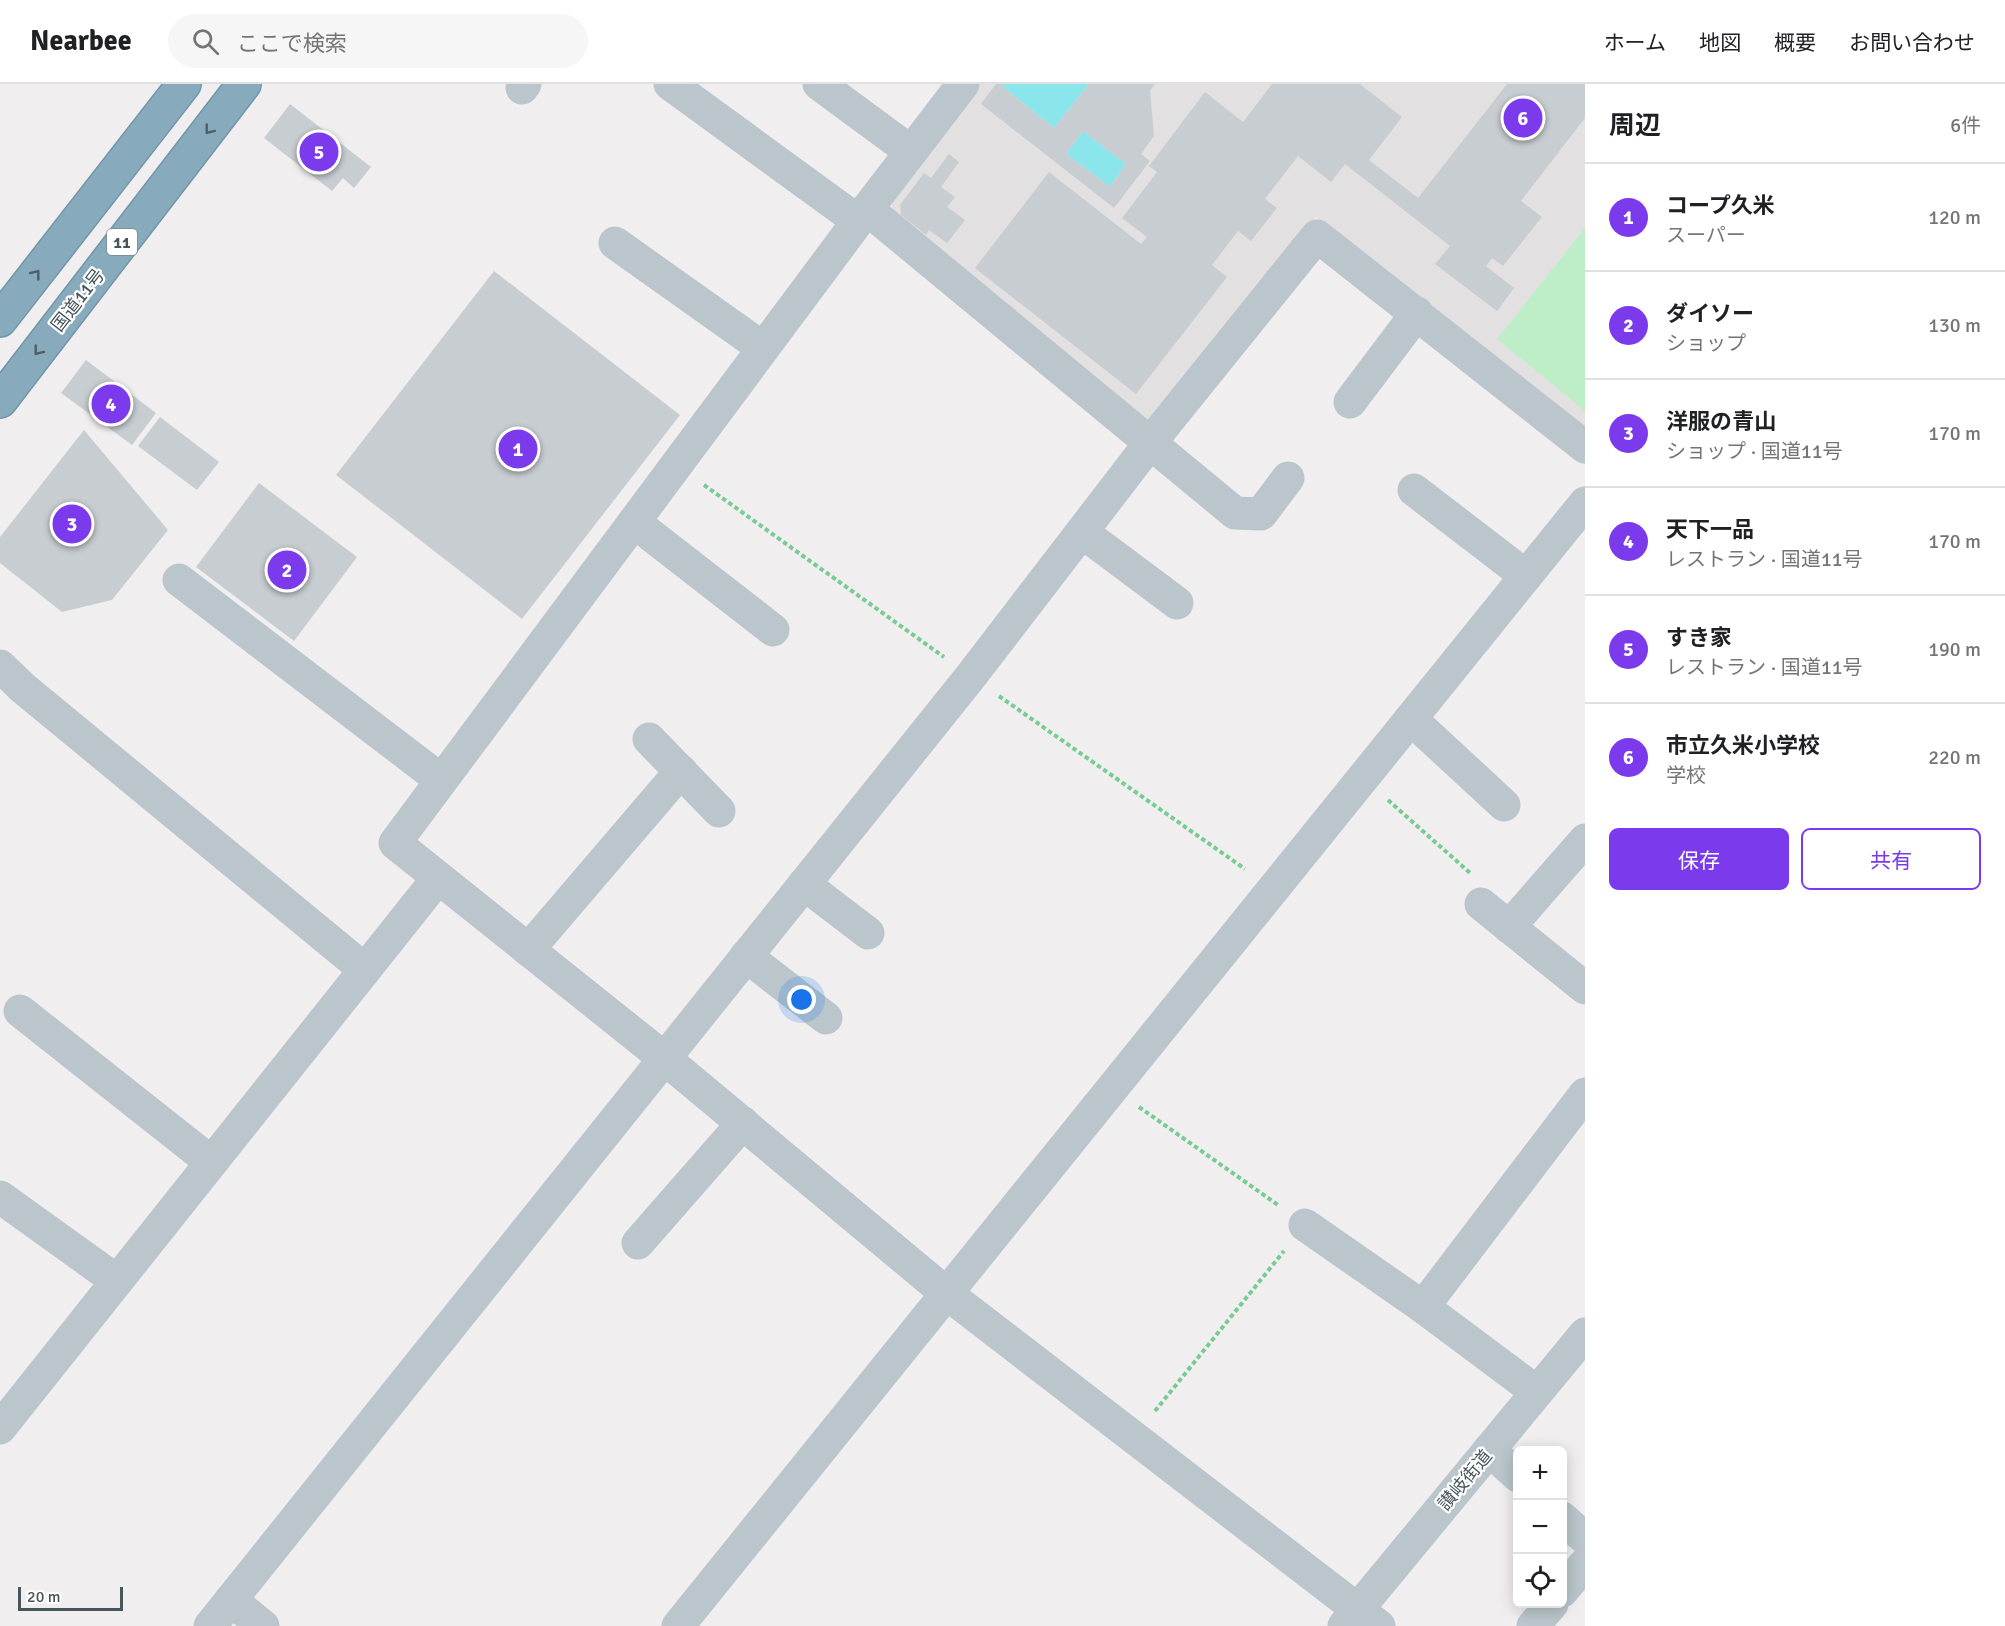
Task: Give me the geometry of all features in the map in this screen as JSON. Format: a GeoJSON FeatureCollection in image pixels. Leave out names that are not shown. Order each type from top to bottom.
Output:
{"type":"FeatureCollection","features":[{"type":"Feature","properties":{"kind":"highway"},"geometry":{"type":"LineString","coordinates":[[0,320],[184,84]]}},
{"type":"Feature","properties":{"kind":"highway","name":"国道11号"},"geometry":{"type":"LineString","coordinates":[[0,401],[244,84]]}},
{"type":"Feature","properties":{"kind":"street"},"geometry":{"type":"LineString","coordinates":[[670,84],[862,215],[1235,513],[1261,514],[1288,478]]}},
{"type":"Feature","properties":{"kind":"street"},"geometry":{"type":"LineString","coordinates":[[819,84],[910,151]]}},
{"type":"Feature","properties":{"kind":"street"},"geometry":{"type":"LineString","coordinates":[[963,84],[862,215],[395,843],[664,1058],[946,1293],[1134,1437],[1360,1620]]}},
{"type":"Feature","properties":{"kind":"street"},"geometry":{"type":"LineString","coordinates":[[210,1626],[971,676],[1150,443],[1317,236],[1585,447]]}},
{"type":"Feature","properties":{"kind":"street"},"geometry":{"type":"LineString","coordinates":[[615,243],[763,348]]}},
{"type":"Feature","properties":{"kind":"street"},"geometry":{"type":"LineString","coordinates":[[1350,402],[1417,313]]}},
{"type":"Feature","properties":{"kind":"street"},"geometry":{"type":"LineString","coordinates":[[1414,490],[1526,576]]}},
{"type":"Feature","properties":{"kind":"street"},"geometry":{"type":"LineString","coordinates":[[678,1626],[1585,503]]}},
{"type":"Feature","properties":{"kind":"street"},"geometry":{"type":"LineString","coordinates":[[634,522],[773,630]]}},
{"type":"Feature","properties":{"kind":"street"},"geometry":{"type":"LineString","coordinates":[[1082,532],[1177,603]]}},
{"type":"Feature","properties":{"kind":"street"},"geometry":{"type":"LineString","coordinates":[[179,580],[441,780]]}},
{"type":"Feature","properties":{"kind":"street"},"geometry":{"type":"LineString","coordinates":[[0,666],[22,688],[364,969]]}},
{"type":"Feature","properties":{"kind":"street"},"geometry":{"type":"LineString","coordinates":[[1411,719],[1504,804]]}},
{"type":"Feature","properties":{"kind":"street"},"geometry":{"type":"LineString","coordinates":[[650,739],[719,811]]}},
{"type":"Feature","properties":{"kind":"street"},"geometry":{"type":"LineString","coordinates":[[528,950],[681,771]]}},
{"type":"Feature","properties":{"kind":"street"},"geometry":{"type":"LineString","coordinates":[[1509,927],[1585,840]]}},
{"type":"Feature","properties":{"kind":"street"},"geometry":{"type":"LineString","coordinates":[[0,1428],[438,878]]}},
{"type":"Feature","properties":{"kind":"street"},"geometry":{"type":"LineString","coordinates":[[804,884],[868,933]]}},
{"type":"Feature","properties":{"kind":"street"},"geometry":{"type":"LineString","coordinates":[[1480,904],[1585,988]]}},
{"type":"Feature","properties":{"kind":"street"},"geometry":{"type":"LineString","coordinates":[[746,956],[826,1018]]}},
{"type":"Feature","properties":{"kind":"street"},"geometry":{"type":"LineString","coordinates":[[20,1011],[211,1162]]}},
{"type":"Feature","properties":{"kind":"street"},"geometry":{"type":"LineString","coordinates":[[1424,1307],[1585,1094]]}},
{"type":"Feature","properties":{"kind":"street"},"geometry":{"type":"LineString","coordinates":[[638,1243],[743,1123]]}},
{"type":"Feature","properties":{"kind":"street"},"geometry":{"type":"LineString","coordinates":[[0,1197],[117,1281]]}},
{"type":"Feature","properties":{"kind":"street"},"geometry":{"type":"LineString","coordinates":[[1305,1225],[1424,1307],[1537,1392]]}},
{"type":"Feature","properties":{"kind":"street","name":"讃岐街道"},"geometry":{"type":"LineString","coordinates":[[1360,1620],[1489,1450],[1585,1334]]}},
{"type":"Feature","properties":{"kind":"street"},"geometry":{"type":"LineString","coordinates":[[1489,1450],[1513,1472]]}},
{"type":"Feature","properties":{"kind":"street"},"geometry":{"type":"LineString","coordinates":[[1567,1522],[1585,1538]]}},
{"type":"Feature","properties":{"kind":"street"},"geometry":{"type":"LineString","coordinates":[[1567,1586],[1585,1564]]}},
{"type":"Feature","properties":{"kind":"street"},"geometry":{"type":"LineString","coordinates":[[231,1600],[263,1626]]}},
{"type":"Feature","properties":{"kind":"street"},"geometry":{"type":"LineString","coordinates":[[1533,1626],[1549,1608]]}},
{"type":"Feature","properties":{"kind":"path"},"geometry":{"type":"LineString","coordinates":[[1362,778],[1475,878],[1480,904]]}},
{"type":"Feature","properties":{"kind":"path"},"geometry":{"type":"LineString","coordinates":[[1112,1088],[1305,1225],[1134,1437]]}},
{"type":"Feature","properties":{"kind":"shaded area"},"geometry":{"type":"Polygon","coordinates":[[[980,84],[1585,84],[1585,436],[1316,217],[1155,424],[1140,423],[893,220],[891,199],[980,84]]]}},
{"type":"Feature","properties":{"kind":"green space"},"geometry":{"type":"Polygon","coordinates":[[[1585,228],[1585,411],[1497,339],[1585,228]]]}},
{"type":"Feature","properties":{"kind":"water"},"geometry":{"type":"Polygon","coordinates":[[[1005,84],[1089,84],[1054,128],[1003,87],[1005,84]]]}},
{"type":"Feature","properties":{"kind":"water"},"geometry":{"type":"Polygon","coordinates":[[[1083,131],[1126,164],[1110,187],[1066,154],[1083,131]]]}},
{"type":"Feature","properties":{"kind":"building"},"geometry":{"type":"Polygon","coordinates":[[[996,84],[1005,84],[1003,87],[1054,128],[1089,84],[1155,84],[1150,90],[1154,136],[1141,154],[1150,161],[1114,208],[981,104],[996,84]],[[1083,131],[1066,154],[1110,187],[1126,164],[1083,131]]]}},
{"type":"Feature","properties":{"kind":"building"},"geometry":{"type":"Polygon","coordinates":[[[1272,84],[1360,84],[1402,117],[1369,160],[1418,198],[1507,84],[1585,84],[1585,118],[1521,201],[1542,217],[1503,266],[1492,258],[1486,266],[1514,288],[1497,311],[1435,264],[1450,246],[1345,164],[1331,182],[1298,156],[1265,199],[1277,208],[1251,241],[1238,231],[1212,265],[1227,277],[1136,394],[975,268],[1049,172],[1141,244],[1147,237],[1122,218],[1157,172],[1149,166],[1205,92],[1243,122],[1272,84]]]}},
{"type":"Feature","properties":{"kind":"building"},"geometry":{"type":"Polygon","coordinates":[[[290,104],[371,167],[354,188],[343,178],[332,191],[264,138],[290,104]]]}},
{"type":"Feature","properties":{"kind":"building"},"geometry":{"type":"Polygon","coordinates":[[[949,154],[959,162],[941,187],[955,197],[947,207],[965,220],[947,243],[929,230],[926,235],[901,215],[900,205],[924,173],[931,178],[949,154]]]}},
{"type":"Feature","properties":{"kind":"building"},"geometry":{"type":"Polygon","coordinates":[[[494,271],[680,415],[522,619],[336,475],[494,271]]]}},
{"type":"Feature","properties":{"kind":"building"},"geometry":{"type":"Polygon","coordinates":[[[86,360],[156,413],[132,445],[61,393],[86,360]]]}},
{"type":"Feature","properties":{"kind":"building"},"geometry":{"type":"Polygon","coordinates":[[[160,417],[219,462],[197,490],[138,446],[160,417]]]}},
{"type":"Feature","properties":{"kind":"building"},"geometry":{"type":"Polygon","coordinates":[[[84,430],[168,530],[112,600],[62,612],[0,563],[0,537],[84,430]]]}},
{"type":"Feature","properties":{"kind":"building"},"geometry":{"type":"Polygon","coordinates":[[[259,483],[357,557],[294,641],[196,567],[259,483]]]}},
{"type":"Feature","properties":{"kind":"place","name":"市立久米小学校"},"geometry":{"type":"Point","coordinates":[1523,118]}},
{"type":"Feature","properties":{"kind":"place","name":"すき家"},"geometry":{"type":"Point","coordinates":[319,152]}},
{"type":"Feature","properties":{"kind":"place","name":"天下一品"},"geometry":{"type":"Point","coordinates":[111,404]}},
{"type":"Feature","properties":{"kind":"place","name":"コープ久米"},"geometry":{"type":"Point","coordinates":[518,449]}},
{"type":"Feature","properties":{"kind":"place","name":"洋服の青山"},"geometry":{"type":"Point","coordinates":[72,524]}},
{"type":"Feature","properties":{"kind":"place","name":"ダイソー"},"geometry":{"type":"Point","coordinates":[287,570]}}]}
